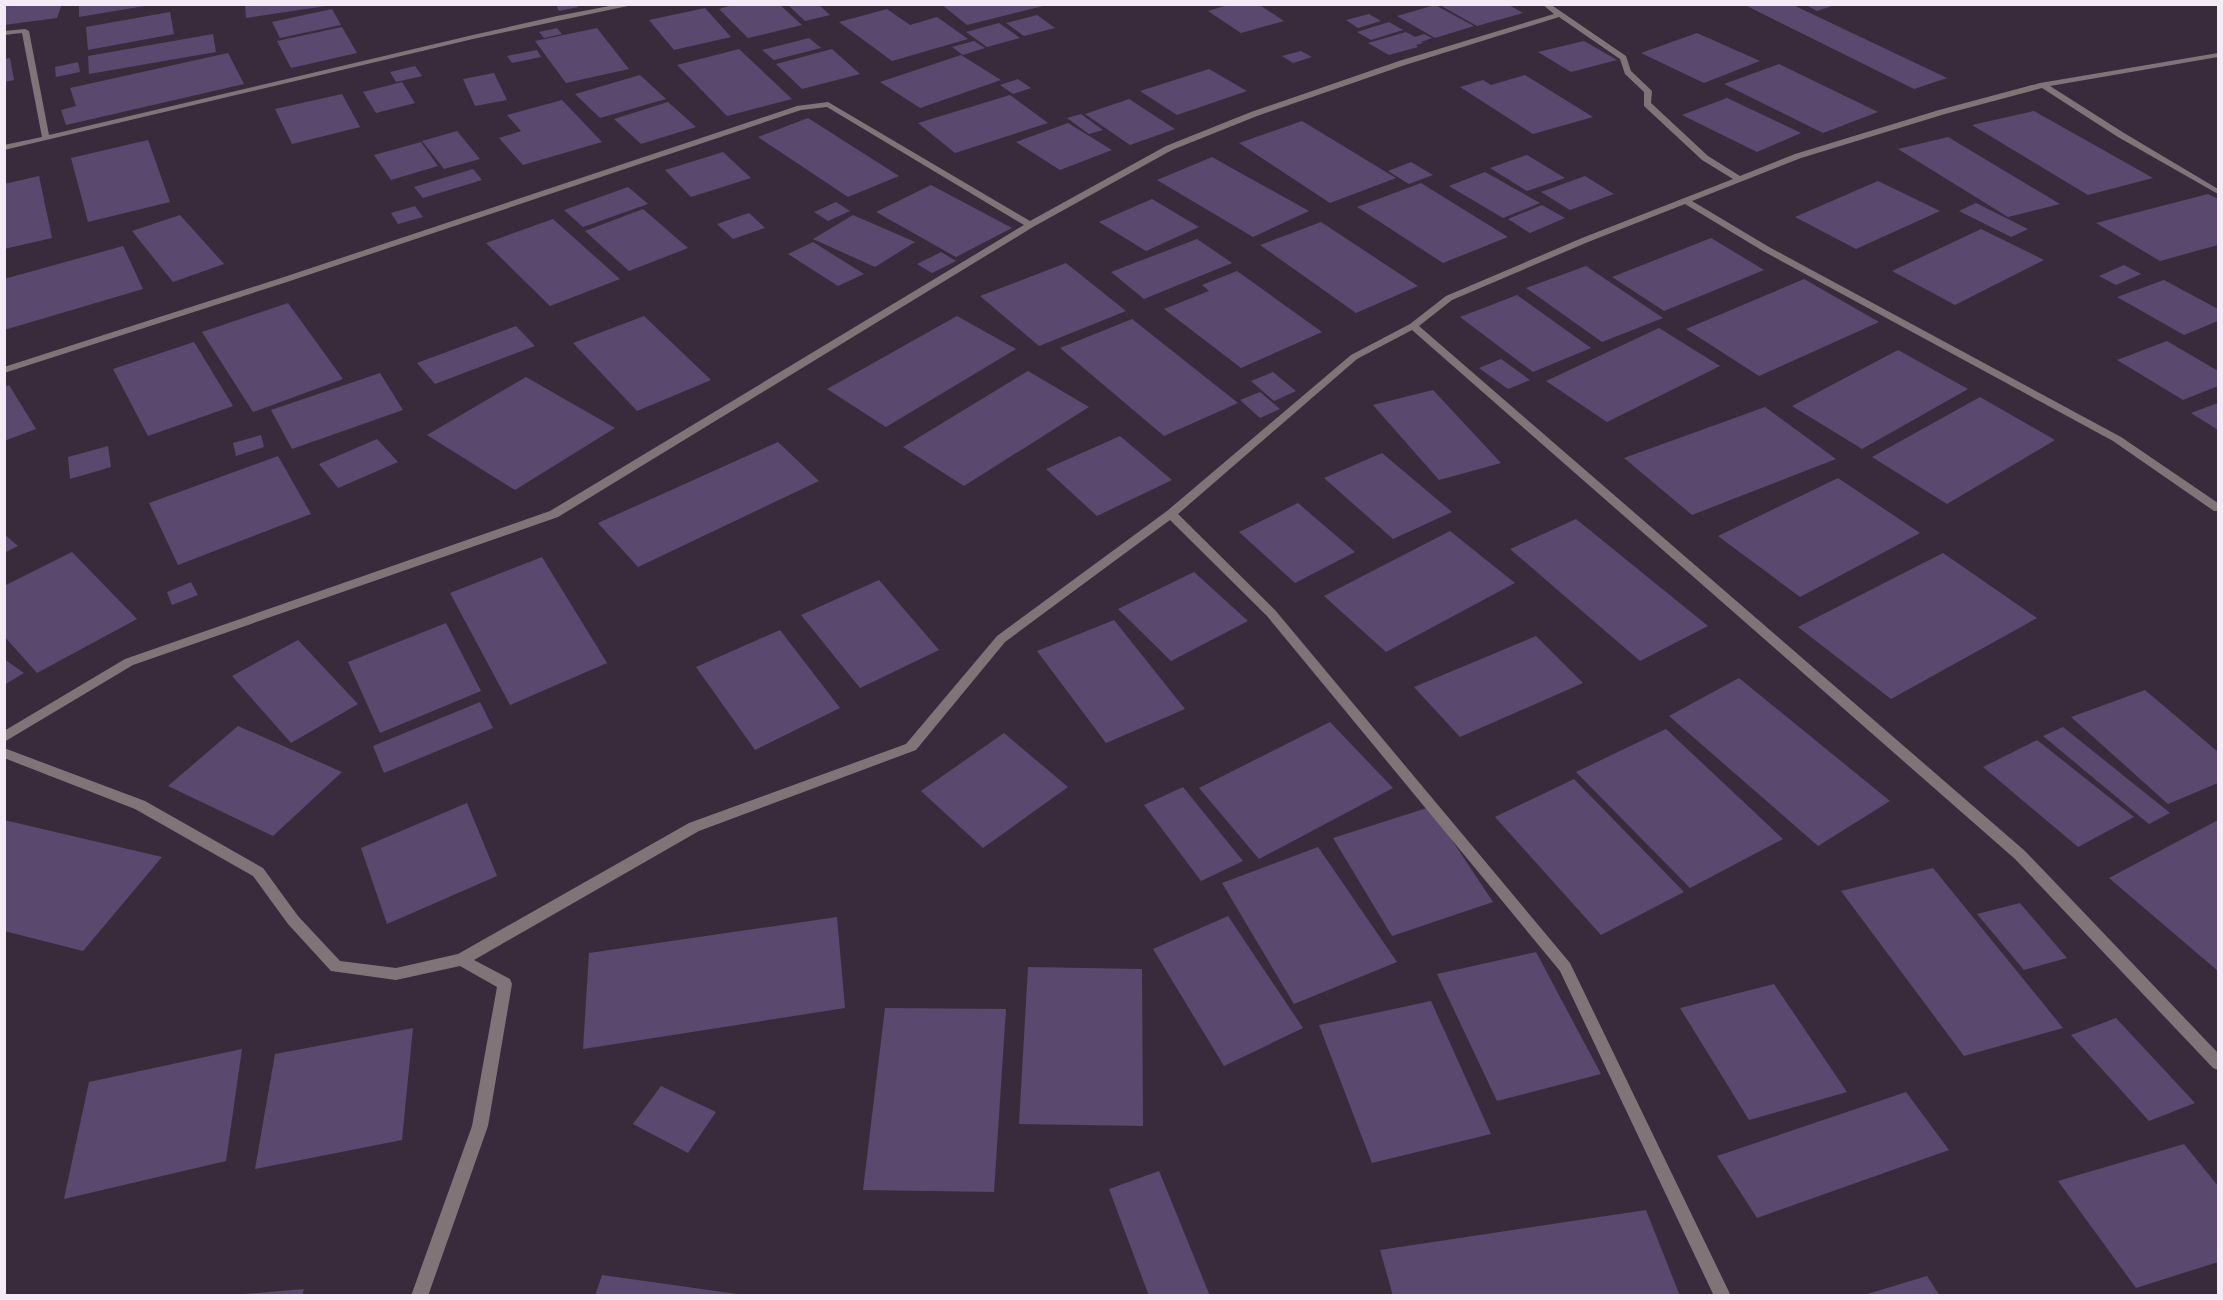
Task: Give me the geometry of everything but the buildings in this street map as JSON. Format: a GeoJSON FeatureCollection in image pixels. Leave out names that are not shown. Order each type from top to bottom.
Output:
{"type":"FeatureCollection","features":[{"type":"Feature","properties":{"kind":"street"},"geometry":{"type":"LineString","coordinates":[[4,148],[536,23],[634,4]]}},
{"type":"Feature","properties":{"kind":"street"},"geometry":{"type":"LineString","coordinates":[[1545,4],[1623,58],[1628,72],[1648,91],[1647,104],[1705,158],[1739,180]]}},
{"type":"Feature","properties":{"kind":"street"},"geometry":{"type":"LineString","coordinates":[[4,737],[129,662],[554,514],[1030,225],[1169,147],[1254,114],[1402,63],[1560,14]]}},
{"type":"Feature","properties":{"kind":"street"},"geometry":{"type":"LineString","coordinates":[[4,33],[25,31],[46,138]]}},
{"type":"Feature","properties":{"kind":"street"},"geometry":{"type":"LineString","coordinates":[[4,753],[140,805],[258,872],[293,920],[336,967],[396,974],[460,960],[694,827],[911,747],[1001,639],[1171,514],[1354,357],[1413,326],[1449,298],[1585,240],[1798,156],[1942,112],[2043,85],[2218,55]]}},
{"type":"Feature","properties":{"kind":"street"},"geometry":{"type":"LineString","coordinates":[[2043,85],[2121,135],[2218,192]]}},
{"type":"Feature","properties":{"kind":"street"},"geometry":{"type":"LineString","coordinates":[[4,370],[809,106],[828,104],[1030,225]]}},
{"type":"Feature","properties":{"kind":"street"},"geometry":{"type":"LineString","coordinates":[[1687,201],[1766,249],[2116,439],[2218,508]]}},
{"type":"Feature","properties":{"kind":"street"},"geometry":{"type":"LineString","coordinates":[[1413,326],[2020,855],[2218,1063]]}},
{"type":"Feature","properties":{"kind":"street"},"geometry":{"type":"LineString","coordinates":[[1171,514],[1271,613],[1565,966],[1724,1296]]}},
{"type":"Feature","properties":{"kind":"street"},"geometry":{"type":"LineString","coordinates":[[419,1296],[480,1126],[505,984],[460,960]]}}]}
